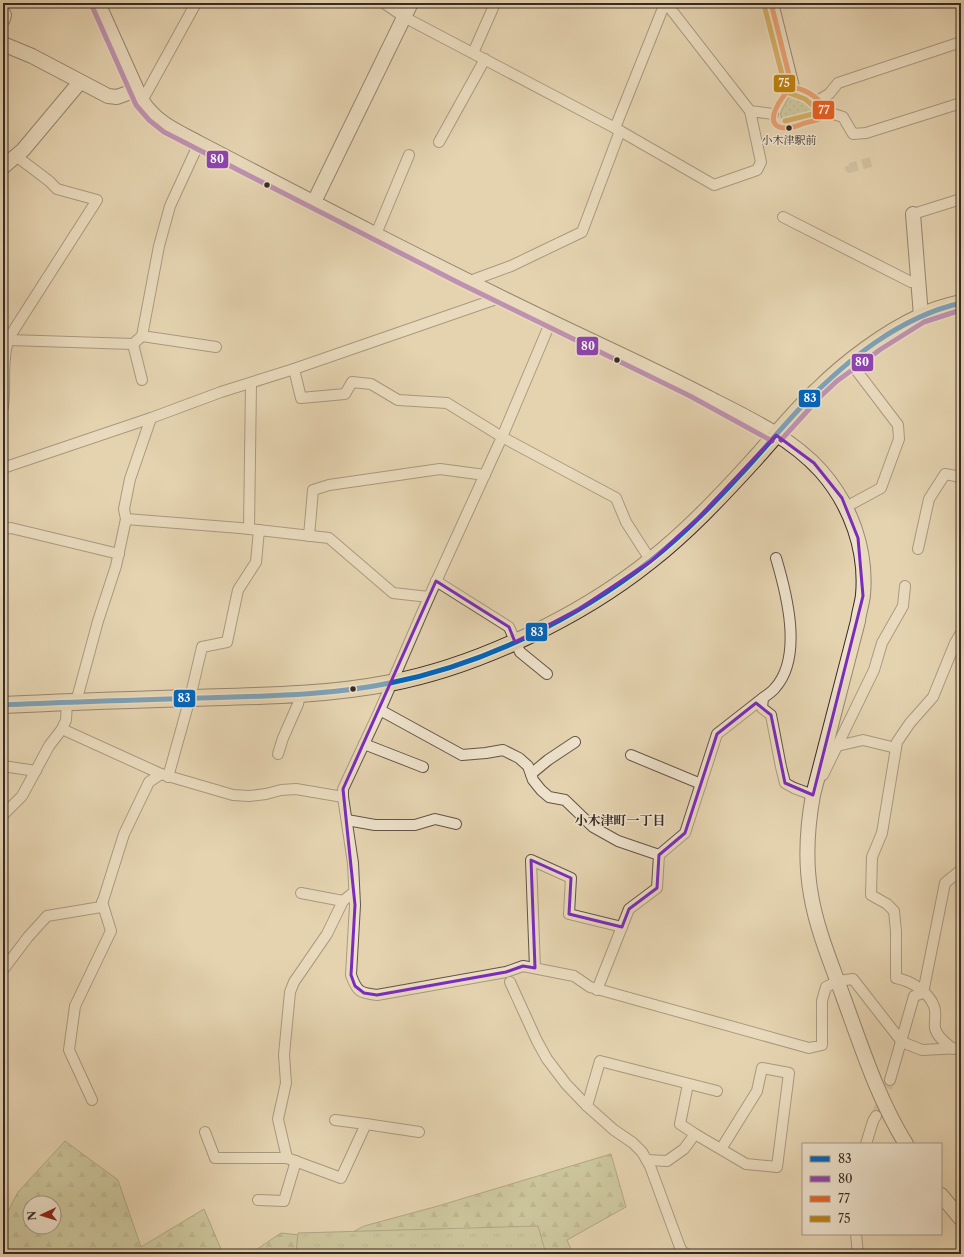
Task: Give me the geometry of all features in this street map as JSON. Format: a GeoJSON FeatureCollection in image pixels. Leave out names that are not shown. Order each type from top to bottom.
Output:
{"type":"FeatureCollection","features":[{"type":"Feature","properties":{"kind":"main road"},"geometry":{"type":"LineString","coordinates":[[3,704],[300,694],[343,690],[392,682],[449,667],[515,642],[579,609],[651,561],[698,518],[752,462],[816,391],[850,362],[877,343],[921,316],[961,303]]}},
{"type":"Feature","properties":{"kind":"street"},"geometry":{"type":"LineString","coordinates":[[98,3],[139,96],[150,112],[159,121],[376,234],[551,322],[677,381],[741,414],[776,435],[814,463],[833,485],[846,507],[858,538],[863,576],[863,596],[858,621],[813,795],[809,818],[808,868],[811,895],[818,924],[838,981],[877,1089],[894,1124],[905,1143]]}},
{"type":"Feature","properties":{"kind":"street"},"geometry":{"type":"LineString","coordinates":[[139,96],[196,3]]}},
{"type":"Feature","properties":{"kind":"street"},"geometry":{"type":"LineString","coordinates":[[384,3],[404,17],[617,129],[714,185],[757,170],[761,162],[750,111],[666,3]]}},
{"type":"Feature","properties":{"kind":"street"},"geometry":{"type":"LineString","coordinates":[[314,202],[410,3]]}},
{"type":"Feature","properties":{"kind":"street"},"geometry":{"type":"LineString","coordinates":[[470,281],[512,266],[582,232],[617,129],[666,3]]}},
{"type":"Feature","properties":{"kind":"street"},"geometry":{"type":"LineString","coordinates":[[771,3],[792,87]]}},
{"type":"Feature","properties":{"kind":"street"},"geometry":{"type":"LineString","coordinates":[[473,53],[493,8]]}},
{"type":"Feature","properties":{"kind":"street"},"geometry":{"type":"LineString","coordinates":[[3,13],[3,19]]}},
{"type":"Feature","properties":{"kind":"street"},"geometry":{"type":"LineString","coordinates":[[819,100],[829,94],[838,83],[961,42]]}},
{"type":"Feature","properties":{"kind":"street"},"geometry":{"type":"LineString","coordinates":[[3,44],[32,56],[108,96],[139,96]]}},
{"type":"Feature","properties":{"kind":"street"},"geometry":{"type":"LineString","coordinates":[[439,142],[485,59]]}},
{"type":"Feature","properties":{"kind":"street"},"geometry":{"type":"LineString","coordinates":[[3,167],[23,150],[80,82]]}},
{"type":"Feature","properties":{"kind":"street"},"geometry":{"type":"LineString","coordinates":[[824,112],[844,117],[853,134],[866,133],[961,103]]}},
{"type":"Feature","properties":{"kind":"street"},"geometry":{"type":"LineString","coordinates":[[750,111],[773,114]]}},
{"type":"Feature","properties":{"kind":"street"},"geometry":{"type":"LineString","coordinates":[[9,340],[133,344],[142,336],[159,246],[170,206],[199,143]]}},
{"type":"Feature","properties":{"kind":"street"},"geometry":{"type":"LineString","coordinates":[[376,234],[408,155]]}},
{"type":"Feature","properties":{"kind":"street"},"geometry":{"type":"LineString","coordinates":[[3,407],[6,346],[97,200],[57,188],[49,180],[16,156]]}},
{"type":"Feature","properties":{"kind":"street"},"geometry":{"type":"LineString","coordinates":[[921,316],[913,214],[961,199]]}},
{"type":"Feature","properties":{"kind":"street"},"geometry":{"type":"LineString","coordinates":[[783,217],[911,282],[918,282]]}},
{"type":"Feature","properties":{"kind":"street"},"geometry":{"type":"LineString","coordinates":[[3,468],[151,418],[221,392],[294,369],[502,297]]}},
{"type":"Feature","properties":{"kind":"street"},"geometry":{"type":"LineString","coordinates":[[551,322],[485,475],[436,581],[380,710],[346,782],[344,797],[353,863],[355,905],[351,975],[355,986],[364,993],[377,995],[506,972],[524,966],[574,976],[597,990],[809,1048],[822,1045],[822,1001],[826,987],[838,981],[853,979],[902,1042],[922,1050],[957,1049]]}},
{"type":"Feature","properties":{"kind":"street"},"geometry":{"type":"LineString","coordinates":[[142,336],[216,347]]}},
{"type":"Feature","properties":{"kind":"street"},"geometry":{"type":"LineString","coordinates":[[133,344],[142,380]]}},
{"type":"Feature","properties":{"kind":"street"},"geometry":{"type":"LineString","coordinates":[[846,507],[881,488],[899,438],[898,425],[850,362]]}},
{"type":"Feature","properties":{"kind":"street"},"geometry":{"type":"LineString","coordinates":[[294,369],[300,398],[345,394],[352,382],[371,384],[398,400],[448,403],[502,436],[616,498],[626,522],[651,561]]}},
{"type":"Feature","properties":{"kind":"street"},"geometry":{"type":"LineString","coordinates":[[249,529],[251,383]]}},
{"type":"Feature","properties":{"kind":"street"},"geometry":{"type":"LineString","coordinates":[[3,815],[22,796],[49,746],[62,729],[66,720],[116,566],[126,519],[124,509],[130,479],[151,418]]}},
{"type":"Feature","properties":{"kind":"street"},"geometry":{"type":"LineString","coordinates":[[309,536],[313,490],[329,485],[440,469],[485,475]]}},
{"type":"Feature","properties":{"kind":"street"},"geometry":{"type":"LineString","coordinates":[[918,549],[929,498],[945,474],[961,477]]}},
{"type":"Feature","properties":{"kind":"street"},"geometry":{"type":"LineString","coordinates":[[126,519],[249,529],[329,538],[393,593],[429,597]]}},
{"type":"Feature","properties":{"kind":"street"},"geometry":{"type":"LineString","coordinates":[[3,529],[12,528],[119,554]]}},
{"type":"Feature","properties":{"kind":"street"},"geometry":{"type":"LineString","coordinates":[[3,970],[28,937],[47,916],[101,907],[124,834],[149,782],[164,775],[190,698],[202,647],[227,642],[238,590],[256,562],[259,530]]}},
{"type":"Feature","properties":{"kind":"street"},"geometry":{"type":"LineString","coordinates":[[597,990],[629,910],[657,888],[658,855],[685,833],[717,734],[775,689],[784,675],[789,663],[790,645],[788,609],[776,558]]}},
{"type":"Feature","properties":{"kind":"street"},"geometry":{"type":"LineString","coordinates":[[436,581],[509,627],[520,652],[547,674]]}},
{"type":"Feature","properties":{"kind":"street"},"geometry":{"type":"LineString","coordinates":[[813,795],[874,670],[882,643],[903,606],[906,586]]}},
{"type":"Feature","properties":{"kind":"street"},"geometry":{"type":"LineString","coordinates":[[957,1049],[940,1037],[935,1027],[936,1017],[934,1006],[926,994],[907,980],[896,978],[896,931],[894,911],[887,904],[871,895],[872,857],[882,833],[897,742],[910,723],[933,697],[955,643],[961,633]]}},
{"type":"Feature","properties":{"kind":"street"},"geometry":{"type":"LineString","coordinates":[[278,754],[283,738],[298,704],[300,694]]}},
{"type":"Feature","properties":{"kind":"street"},"geometry":{"type":"LineString","coordinates":[[763,698],[762,708],[771,715],[785,783],[813,795]]}},
{"type":"Feature","properties":{"kind":"street"},"geometry":{"type":"LineString","coordinates":[[380,710],[462,755],[503,750],[519,758],[528,766],[533,780],[549,797],[566,800],[593,827],[618,841],[658,855]]}},
{"type":"Feature","properties":{"kind":"street"},"geometry":{"type":"LineString","coordinates":[[62,729],[164,775],[233,795],[249,796],[281,790],[296,789],[344,797]]}},
{"type":"Feature","properties":{"kind":"street"},"geometry":{"type":"LineString","coordinates":[[837,746],[863,740],[896,748]]}},
{"type":"Feature","properties":{"kind":"street"},"geometry":{"type":"LineString","coordinates":[[531,774],[548,760],[575,742]]}},
{"type":"Feature","properties":{"kind":"street"},"geometry":{"type":"LineString","coordinates":[[364,744],[422,767]]}},
{"type":"Feature","properties":{"kind":"street"},"geometry":{"type":"LineString","coordinates":[[631,755],[701,784]]}},
{"type":"Feature","properties":{"kind":"street"},"geometry":{"type":"LineString","coordinates":[[3,766],[36,772]]}},
{"type":"Feature","properties":{"kind":"street"},"geometry":{"type":"LineString","coordinates":[[347,820],[375,825],[415,825],[436,819],[456,824]]}},
{"type":"Feature","properties":{"kind":"street"},"geometry":{"type":"LineString","coordinates":[[535,968],[531,860],[571,878],[569,914],[622,927]]}},
{"type":"Feature","properties":{"kind":"street"},"geometry":{"type":"LineString","coordinates":[[890,1080],[914,996],[923,993],[945,883],[961,870]]}},
{"type":"Feature","properties":{"kind":"street"},"geometry":{"type":"LineString","coordinates":[[258,1200],[284,1201],[292,1159],[278,1119],[286,1083],[284,1055],[290,992],[294,982],[327,934],[343,901],[354,892]]}},
{"type":"Feature","properties":{"kind":"street"},"geometry":{"type":"LineString","coordinates":[[302,893],[343,901]]}},
{"type":"Feature","properties":{"kind":"street"},"geometry":{"type":"LineString","coordinates":[[92,1100],[69,1050],[75,1006],[111,931],[102,902]]}},
{"type":"Feature","properties":{"kind":"street"},"geometry":{"type":"LineString","coordinates":[[510,982],[530,1027],[547,1059],[566,1084],[587,1106],[642,1152],[650,1166],[683,1253]]}},
{"type":"Feature","properties":{"kind":"street"},"geometry":{"type":"LineString","coordinates":[[587,1106],[600,1062],[716,1091]]}},
{"type":"Feature","properties":{"kind":"street"},"geometry":{"type":"LineString","coordinates":[[688,1084],[680,1124],[695,1134],[746,1164],[777,1167],[789,1073],[762,1068],[757,1091],[721,1149]]}},
{"type":"Feature","properties":{"kind":"street"},"geometry":{"type":"LineString","coordinates":[[866,1143],[876,1116]]}},
{"type":"Feature","properties":{"kind":"street"},"geometry":{"type":"LineString","coordinates":[[335,1120],[419,1132]]}},
{"type":"Feature","properties":{"kind":"street"},"geometry":{"type":"LineString","coordinates":[[205,1132],[215,1158],[292,1159],[341,1178],[366,1124]]}},
{"type":"Feature","properties":{"kind":"street"},"geometry":{"type":"LineString","coordinates":[[647,1160],[667,1161],[684,1149],[695,1134]]}},
{"type":"Feature","properties":{"kind":"street"},"geometry":{"type":"LineString","coordinates":[[942,1196],[961,1218]]}},
{"type":"Feature","properties":{"kind":"street"},"geometry":{"type":"LineString","coordinates":[[856,1235],[858,1254]]}},
{"type":"Feature","properties":{"kind":"highlighted area"},"geometry":{"type":"Polygon","coordinates":[[[776,435],[814,463],[842,498],[858,538],[863,596],[813,795],[785,783],[771,715],[756,703],[717,734],[685,833],[659,855],[657,888],[629,909],[622,927],[569,914],[571,878],[531,860],[535,968],[523,966],[506,972],[377,995],[364,993],[355,986],[351,975],[355,905],[343,789],[436,581],[509,627],[515,642],[579,609],[651,561],[698,518],[776,435]]]}},
{"type":"Feature","properties":{"kind":"green space"},"geometry":{"type":"Polygon","coordinates":[[[799,93],[814,103],[816,113],[811,117],[787,122],[781,116],[782,109],[791,95],[799,93]]]}},
{"type":"Feature","properties":{"kind":"green space"},"geometry":{"type":"Polygon","coordinates":[[[65,1141],[118,1180],[141,1247],[204,1209],[223,1254],[18,1254],[3,1248],[3,1221],[18,1192],[65,1141]]]}},
{"type":"Feature","properties":{"kind":"green space"},"geometry":{"type":"Polygon","coordinates":[[[611,1154],[626,1207],[567,1240],[573,1254],[250,1254],[281,1233],[309,1236],[345,1236],[364,1226],[438,1206],[611,1154]]]}},
{"type":"Feature","properties":{"kind":"green space"},"geometry":{"type":"Polygon","coordinates":[[[538,1226],[546,1254],[296,1254],[298,1233],[538,1226]]]}},
{"type":"Feature","properties":{"kind":"tunnel"},"geometry":{"type":"LineString","coordinates":[[850,166],[850,168],[871,162]]}},
{"type":"Feature","properties":{"kind":"tunnel"},"geometry":{"type":"LineString","coordinates":[[876,1116],[890,1080]]}},
{"type":"Feature","properties":{"kind":"transit line","name":"77"},"geometry":{"type":"LineString","coordinates":[[771,3],[792,87]]}},
{"type":"Feature","properties":{"kind":"transit line","name":"75"},"geometry":{"type":"LineString","coordinates":[[764,5],[786,90],[789,93],[805,99],[817,109],[817,113],[785,121]]}},
{"type":"Feature","properties":{"kind":"transit line","name":"80"},"geometry":{"type":"LineString","coordinates":[[92,6],[136,105],[149,120],[164,132],[459,283],[690,396],[772,441]]}},
{"type":"Feature","properties":{"kind":"transit line","name":"77"},"geometry":{"type":"LineString","coordinates":[[792,87],[803,90],[815,97],[823,106],[823,117],[795,127],[784,128],[777,126],[774,122],[776,109],[792,87]]}},
{"type":"Feature","properties":{"kind":"transit line","name":"83"},"geometry":{"type":"LineString","coordinates":[[3,705],[271,696],[343,691],[425,675],[494,652],[559,621],[591,602],[650,561],[703,514],[803,405],[837,372],[875,343],[895,330],[916,319],[961,303]]}},
{"type":"Feature","properties":{"kind":"transit line","name":"80"},"geometry":{"type":"LineString","coordinates":[[781,440],[821,396],[837,381],[881,349],[924,322],[961,310]]}},
{"type":"Feature","properties":{"kind":"place","name":"小木津駅前"},"geometry":{"type":"Point","coordinates":[789,128]}},
{"type":"Feature","properties":{"kind":"district","name":"小木津町一丁目"},"geometry":{"type":"Point","coordinates":[620,820]}}]}
